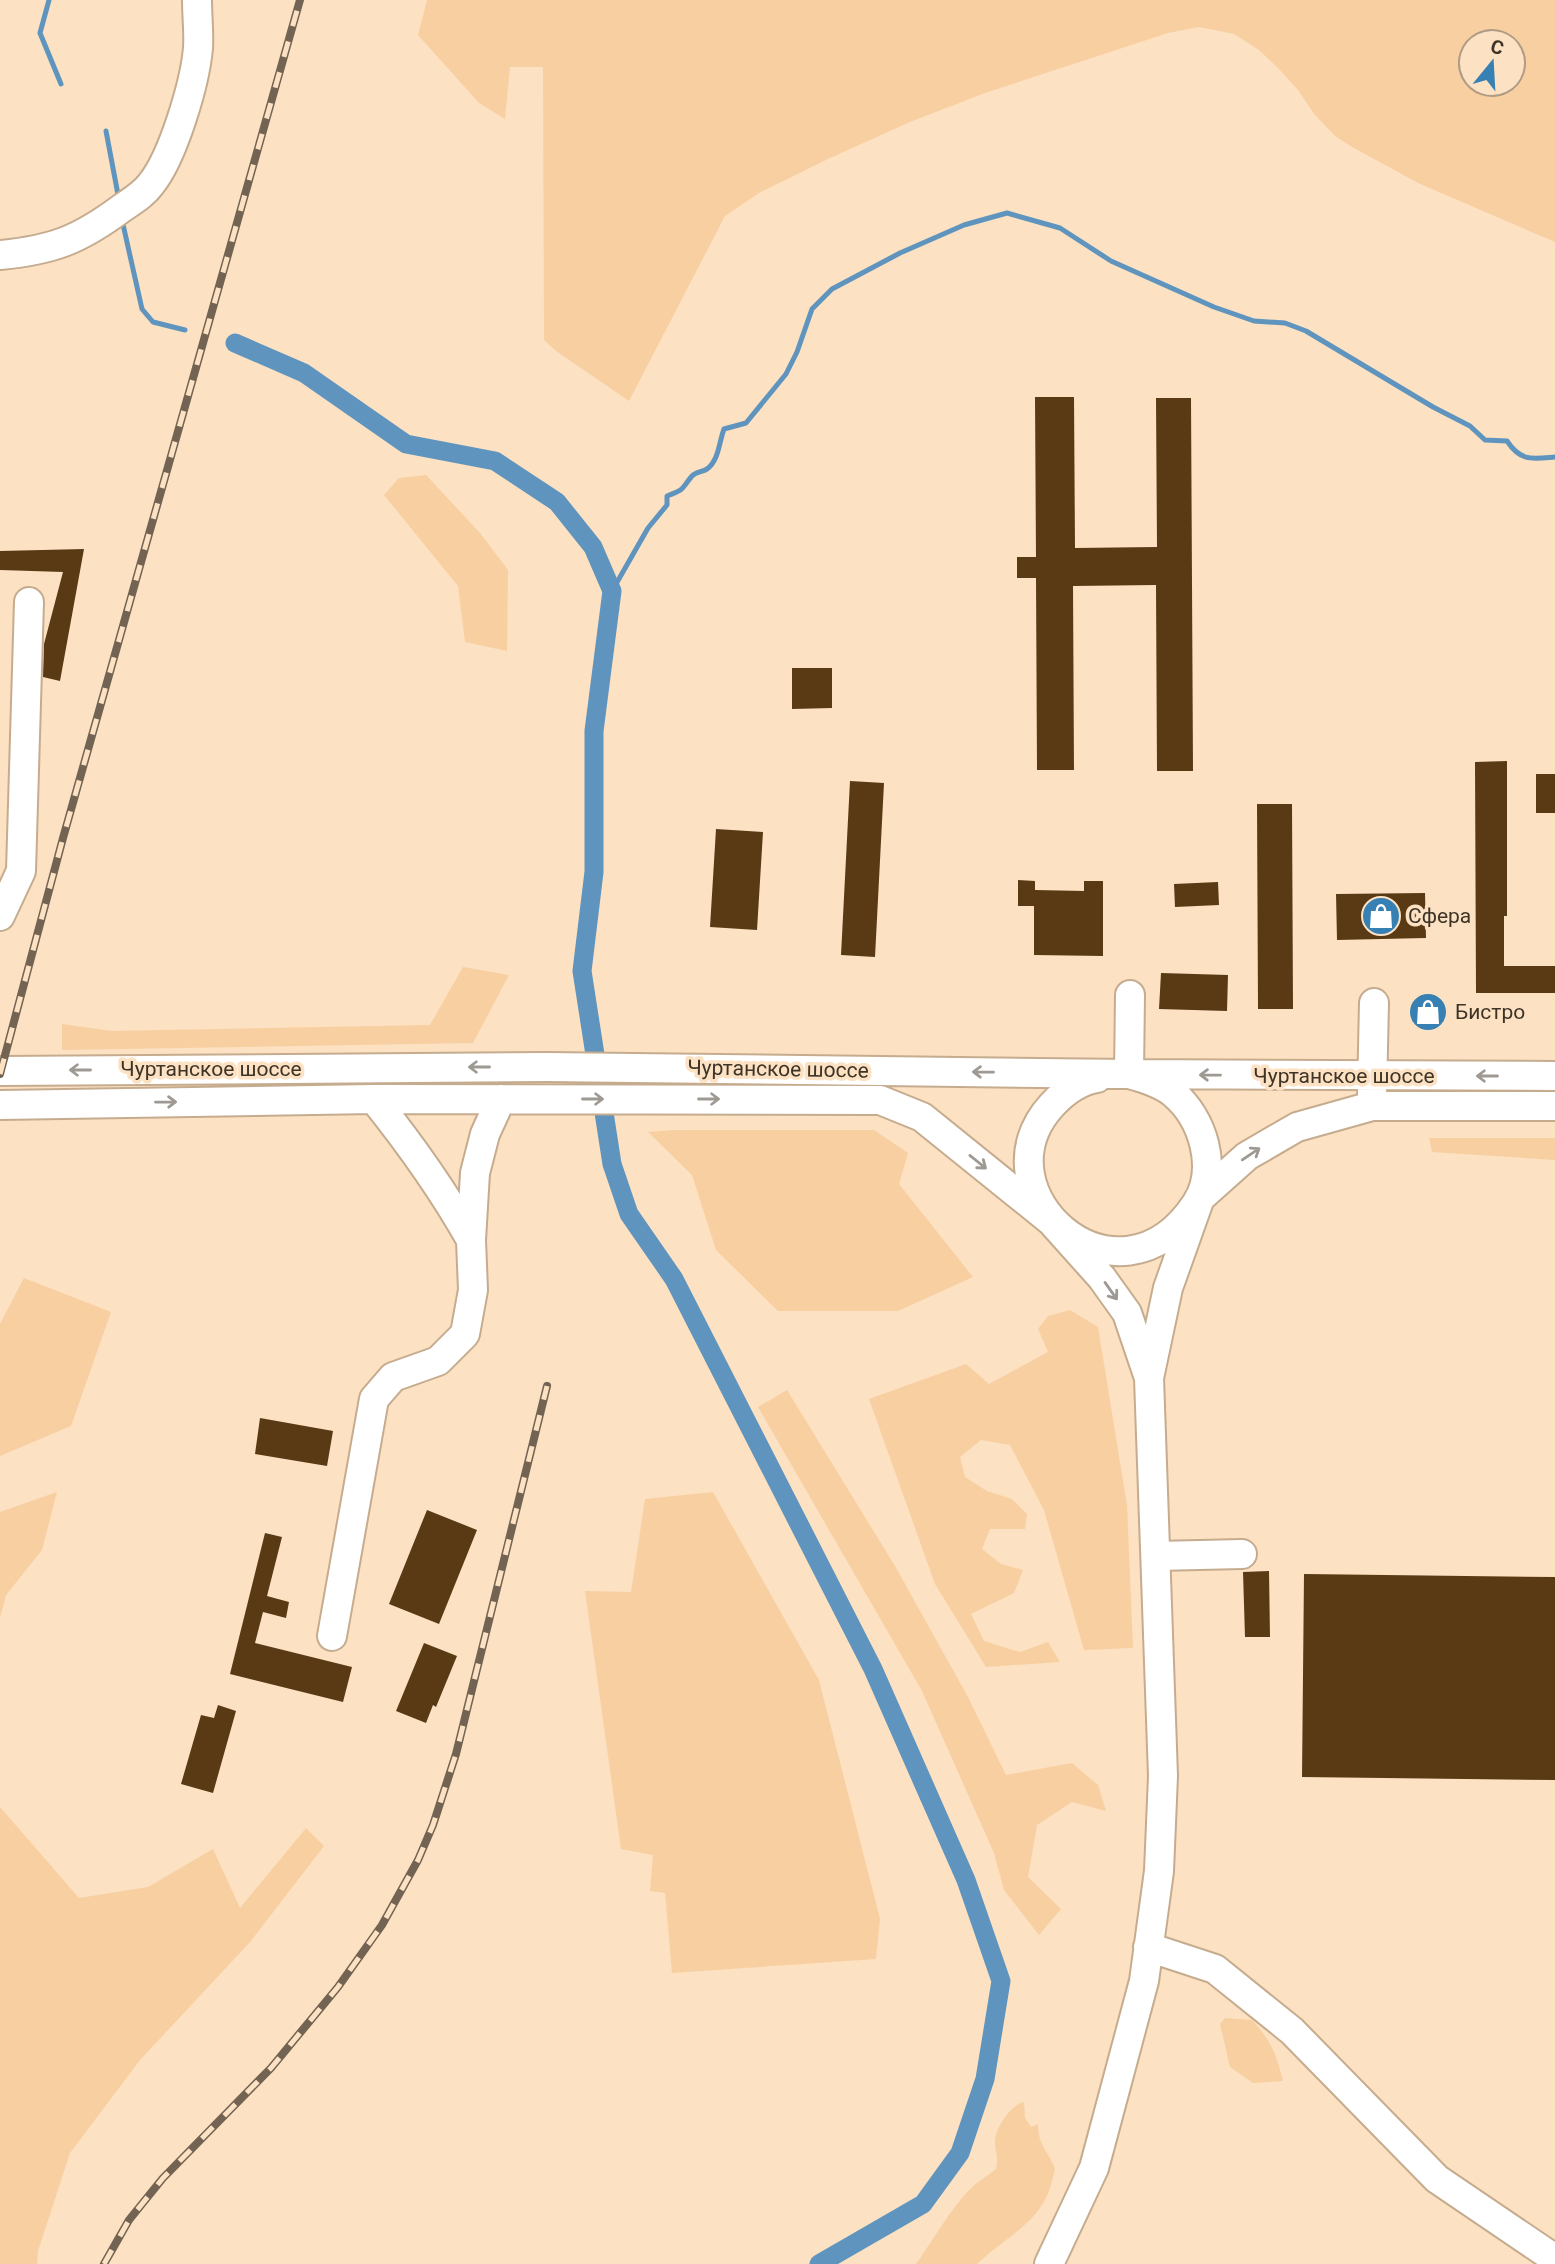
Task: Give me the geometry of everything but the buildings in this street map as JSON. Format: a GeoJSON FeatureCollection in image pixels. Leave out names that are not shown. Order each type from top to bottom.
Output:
{"type":"FeatureCollection","features":[{"type":"Feature","properties":{"kind":"street"},"geometry":{"type":"LineString","coordinates":[[0,255],[34,252],[68,242],[98,226],[150,185],[164,165],[189,94],[198,48],[197,0]]}},
{"type":"Feature","properties":{"kind":"street"},"geometry":{"type":"LineString","coordinates":[[0,916],[22,872],[29,603]]}},
{"type":"Feature","properties":{"kind":"street"},"geometry":{"type":"LineString","coordinates":[[1123,1074],[1130,995]]}},
{"type":"Feature","properties":{"kind":"street"},"geometry":{"type":"LineString","coordinates":[[1372,1106],[1374,1003]]}},
{"type":"Feature","properties":{"kind":"street","name":"Чуртанское шоссе"},"geometry":{"type":"LineString","coordinates":[[0,1071],[641,1067],[1123,1074],[1555,1076]]}},
{"type":"Feature","properties":{"kind":"street"},"geometry":{"type":"LineString","coordinates":[[1050,2263],[1094,2168],[1144,1981],[1159,1871],[1163,1776],[1149,1378],[1168,1288],[1200,1198],[1207,1170],[1204,1140],[1192,1114],[1172,1092],[1146,1079],[1123,1074],[1088,1079],[1063,1093],[1044,1114],[1032,1140],[1029,1168],[1036,1196],[1051,1221],[1074,1240],[1102,1250],[1131,1250],[1160,1241],[1183,1223],[1200,1198]]}},
{"type":"Feature","properties":{"kind":"street"},"geometry":{"type":"LineString","coordinates":[[374,1099],[413,1148],[449,1201],[471,1240]]}},
{"type":"Feature","properties":{"kind":"street","name":"Чуртанское шоссе"},"geometry":{"type":"LineString","coordinates":[[0,1105],[374,1099],[880,1100],[922,1117],[1051,1221],[1102,1278],[1127,1313],[1149,1378]]}},
{"type":"Feature","properties":{"kind":"street"},"geometry":{"type":"LineString","coordinates":[[332,1636],[374,1399],[393,1377],[438,1361],[465,1334],[473,1290],[471,1240],[475,1173],[485,1134],[501,1099]]}},
{"type":"Feature","properties":{"kind":"street","name":"Чуртанское шоссе"},"geometry":{"type":"LineString","coordinates":[[1200,1198],[1247,1156],[1297,1127],[1372,1106],[1555,1106]]}},
{"type":"Feature","properties":{"kind":"street"},"geometry":{"type":"LineString","coordinates":[[1157,1556],[1242,1554]]}},
{"type":"Feature","properties":{"kind":"street"},"geometry":{"type":"LineString","coordinates":[[1148,1947],[1214,1969],[1292,2031],[1437,2179],[1555,2259]]}},
{"type":"Feature","properties":{"kind":"shaded area"},"geometry":{"type":"Polygon","coordinates":[[[427,0],[1555,0],[1555,242],[1418,183],[1354,148],[1335,136],[1315,115],[1298,90],[1259,50],[1234,34],[1199,27],[1168,33],[985,93],[910,122],[759,193],[725,216],[629,401],[544,340],[543,67],[510,67],[505,119],[479,103],[418,35],[427,0]]]}},
{"type":"Feature","properties":{"kind":"shaded area"},"geometry":{"type":"Polygon","coordinates":[[[426,475],[480,533],[508,570],[507,651],[465,642],[458,586],[384,495],[399,478],[426,475]]]}},
{"type":"Feature","properties":{"kind":"shaded area"},"geometry":{"type":"Polygon","coordinates":[[[463,967],[509,975],[473,1043],[62,1050],[62,1024],[112,1031],[430,1025],[463,967]]]}},
{"type":"Feature","properties":{"kind":"shaded area"},"geometry":{"type":"Polygon","coordinates":[[[874,1130],[908,1153],[899,1184],[973,1277],[898,1311],[778,1311],[716,1250],[692,1175],[648,1132],[874,1130]]]}},
{"type":"Feature","properties":{"kind":"shaded area"},"geometry":{"type":"Polygon","coordinates":[[[1429,1138],[1555,1138],[1555,1160],[1432,1152],[1429,1138]]]}},
{"type":"Feature","properties":{"kind":"shaded area"},"geometry":{"type":"Polygon","coordinates":[[[24,1278],[111,1312],[71,1426],[0,1456],[0,1324],[24,1278]]]}},
{"type":"Feature","properties":{"kind":"shaded area"},"geometry":{"type":"Polygon","coordinates":[[[1070,1310],[1098,1327],[1127,1505],[1133,1648],[1084,1650],[1044,1510],[1010,1445],[981,1440],[960,1457],[965,1477],[987,1491],[1012,1499],[1027,1514],[1025,1529],[990,1529],[982,1549],[1001,1564],[1023,1570],[1014,1593],[971,1614],[984,1641],[1020,1652],[1048,1642],[1060,1662],[986,1667],[935,1584],[869,1399],[966,1364],[989,1384],[1048,1352],[1038,1329],[1048,1316],[1070,1310]]]}},
{"type":"Feature","properties":{"kind":"shaded area"},"geometry":{"type":"Polygon","coordinates":[[[787,1390],[895,1566],[968,1697],[1006,1775],[1072,1763],[1098,1785],[1106,1811],[1072,1802],[1037,1825],[1028,1877],[1061,1909],[1039,1935],[1004,1890],[994,1853],[922,1691],[758,1407],[787,1390]]]}},
{"type":"Feature","properties":{"kind":"shaded area"},"geometry":{"type":"Polygon","coordinates":[[[57,1492],[42,1550],[6,1595],[0,1618],[0,1512],[57,1492]]]}},
{"type":"Feature","properties":{"kind":"shaded area"},"geometry":{"type":"Polygon","coordinates":[[[713,1492],[819,1680],[880,1919],[876,1959],[672,1973],[665,1893],[650,1891],[653,1855],[621,1849],[585,1591],[631,1592],[645,1499],[713,1492]]]}},
{"type":"Feature","properties":{"kind":"shaded area"},"geometry":{"type":"Polygon","coordinates":[[[0,1807],[79,1898],[148,1887],[213,1849],[240,1908],[306,1828],[324,1846],[251,1941],[140,2060],[70,2153],[38,2251],[37,2264],[0,2264],[0,1807]]]}},
{"type":"Feature","properties":{"kind":"shaded area"},"geometry":{"type":"Polygon","coordinates":[[[1225,2018],[1252,2020],[1272,2048],[1283,2081],[1253,2083],[1230,2067],[1220,2024],[1225,2018]]]}},
{"type":"Feature","properties":{"kind":"shaded area"},"geometry":{"type":"Polygon","coordinates":[[[1024,2102],[1025,2118],[1031,2127],[1038,2124],[1042,2143],[1055,2169],[1048,2192],[1036,2214],[977,2264],[916,2264],[962,2198],[996,2169],[995,2141],[998,2129],[1009,2112],[1024,2102]]]}},
{"type":"Feature","properties":{"kind":"waterway"},"geometry":{"type":"LineString","coordinates":[[49,0],[40,33],[61,84]]}},
{"type":"Feature","properties":{"kind":"waterway"},"geometry":{"type":"LineString","coordinates":[[106,131],[119,200]]}},
{"type":"Feature","properties":{"kind":"waterway"},"geometry":{"type":"LineString","coordinates":[[612,591],[648,528],[667,505],[667,496],[681,490],[694,475],[711,465],[724,429],[746,423],[786,374],[812,309],[832,289],[900,253],[964,225],[1007,213],[1060,228],[1111,261],[1214,307],[1254,321],[1285,323],[1306,331],[1433,407],[1470,426],[1485,440],[1507,441],[1517,453],[1528,458],[1555,457]]}},
{"type":"Feature","properties":{"kind":"waterway"},"geometry":{"type":"LineString","coordinates":[[122,220],[142,309],[153,322],[185,330]]}},
{"type":"Feature","properties":{"kind":"waterway"},"geometry":{"type":"LineString","coordinates":[[235,343],[304,373],[406,444],[495,461],[557,502],[593,547],[612,591],[594,731],[594,872],[582,971],[612,1164],[629,1214],[674,1279],[873,1669],[966,1880],[1001,1981],[985,2079],[960,2153],[923,2204],[819,2264]]}},
{"type":"Feature","properties":{"kind":"railway"},"geometry":{"type":"LineString","coordinates":[[0,1074],[63,838],[300,0]]}},
{"type":"Feature","properties":{"kind":"railway"},"geometry":{"type":"LineString","coordinates":[[104,2264],[129,2220],[163,2178],[271,2068],[338,1987],[382,1925],[418,1860],[433,1825],[456,1754],[547,1386]]}},
{"type":"Feature","properties":{"kind":"place","name":"Сфера"},"geometry":{"type":"Point","coordinates":[1381,916]}},
{"type":"Feature","properties":{"kind":"place","name":"Бистро"},"geometry":{"type":"Point","coordinates":[1428,1012]}}]}
